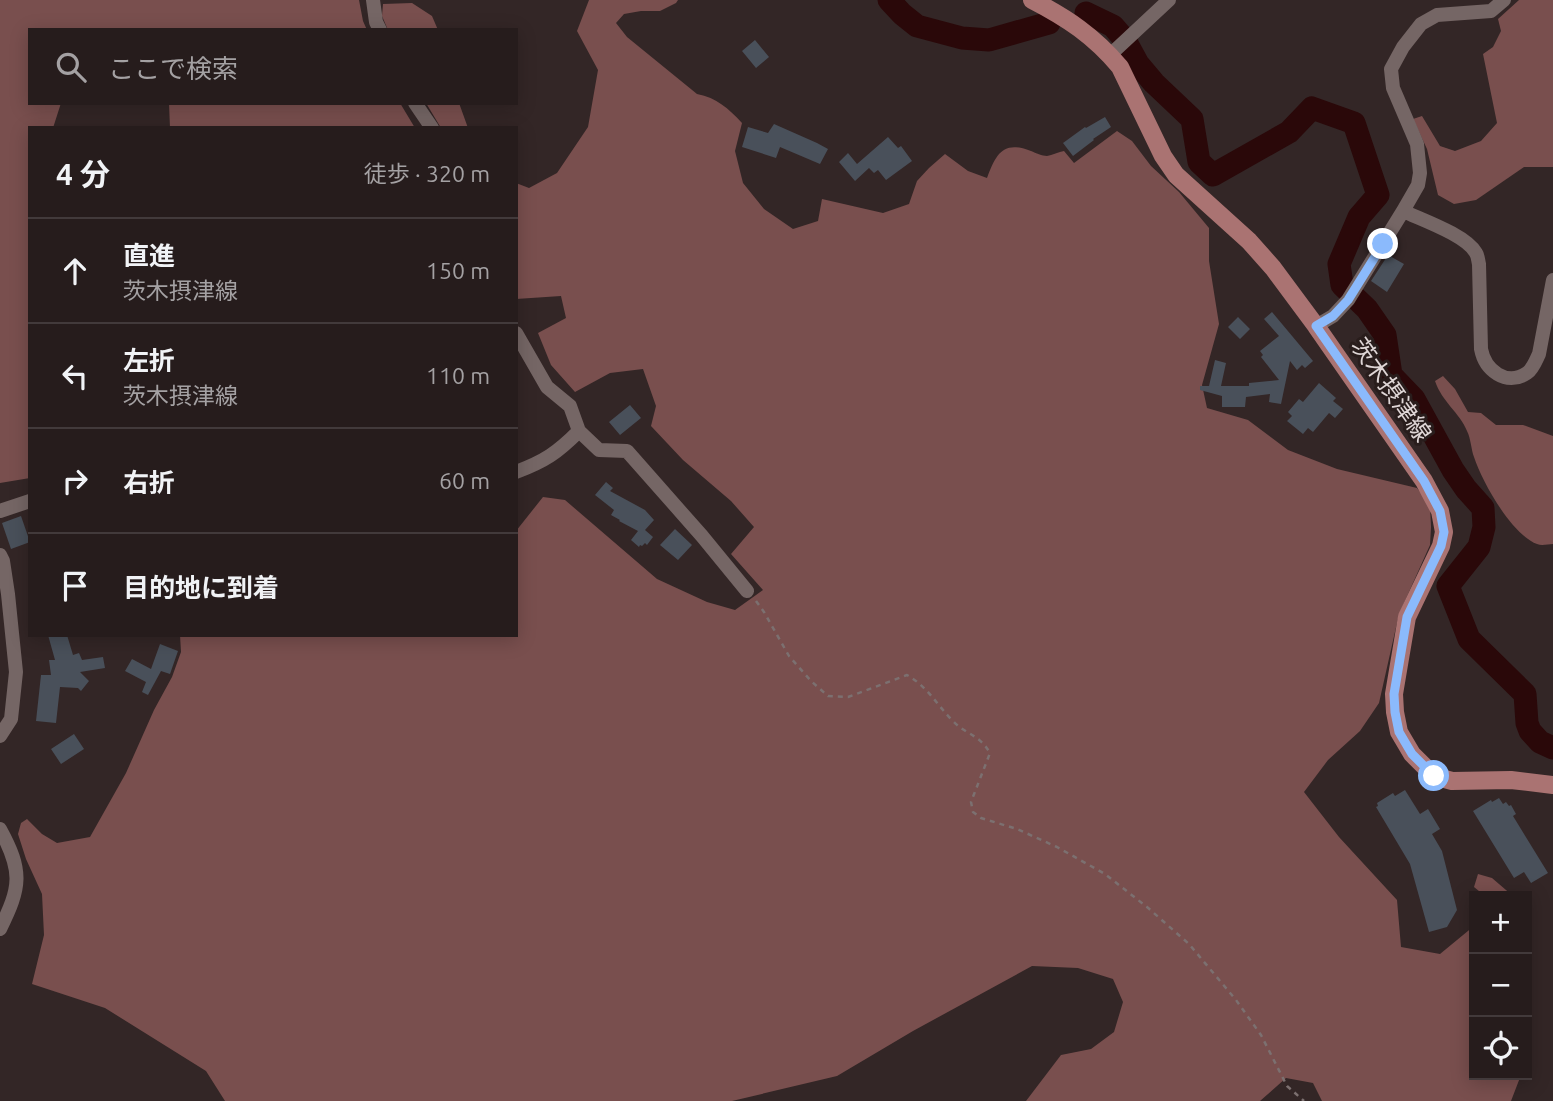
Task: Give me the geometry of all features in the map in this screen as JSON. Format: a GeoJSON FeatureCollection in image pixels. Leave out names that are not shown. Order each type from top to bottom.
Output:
{"type":"FeatureCollection","features":[{"type":"Feature","properties":{"kind":"main road","name":"茨木摂津線"},"geometry":{"type":"LineString","coordinates":[[1032,0],[1060,14],[1113,52],[1163,156],[1176,175],[1249,241],[1273,268],[1424,481],[1440,511],[1444,532],[1441,546],[1407,617],[1394,694],[1399,732],[1412,754],[1434,776],[1452,781],[1511,780],[1553,785]]}},
{"type":"Feature","properties":{"kind":"street"},"geometry":{"type":"LineString","coordinates":[[373,0],[379,28]]}},
{"type":"Feature","properties":{"kind":"street"},"geometry":{"type":"LineString","coordinates":[[1113,52],[1169,0]]}},
{"type":"Feature","properties":{"kind":"street"},"geometry":{"type":"LineString","coordinates":[[1316,326],[1333,316],[1351,295],[1418,184],[1420,173],[1417,145],[1393,88],[1391,69],[1403,47],[1421,24],[1437,15],[1491,11],[1504,0]]}},
{"type":"Feature","properties":{"kind":"street"},"geometry":{"type":"LineString","coordinates":[[416,105],[431,126]]}},
{"type":"Feature","properties":{"kind":"street"},"geometry":{"type":"LineString","coordinates":[[1403,211],[1460,237],[1476,253],[1479,264],[1481,349],[1483,358],[1496,373],[1506,377],[1517,376],[1528,372],[1535,363],[1553,281]]}},
{"type":"Feature","properties":{"kind":"street"},"geometry":{"type":"LineString","coordinates":[[518,336],[547,387],[570,406],[579,431],[599,450],[627,451],[747,591]]}},
{"type":"Feature","properties":{"kind":"street"},"geometry":{"type":"LineString","coordinates":[[518,470],[541,463],[561,449],[579,431]]}},
{"type":"Feature","properties":{"kind":"street"},"geometry":{"type":"LineString","coordinates":[[0,510],[28,502]]}},
{"type":"Feature","properties":{"kind":"street"},"geometry":{"type":"LineString","coordinates":[[0,555],[8,593],[16,672],[11,719],[0,736]]}},
{"type":"Feature","properties":{"kind":"street"},"geometry":{"type":"LineString","coordinates":[[0,829],[12,851],[18,872],[12,905],[0,929]]}},
{"type":"Feature","properties":{"kind":"path"},"geometry":{"type":"LineString","coordinates":[[747,591],[764,612],[789,656],[828,696],[848,697],[907,675],[920,682],[955,724],[983,741],[990,753],[971,802],[973,812],[981,818],[1017,829],[1057,847],[1105,874],[1147,907],[1189,944],[1236,1000],[1261,1035],[1287,1086],[1304,1101]]}},
{"type":"Feature","properties":{"kind":"shaded area"},"geometry":{"type":"Polygon","coordinates":[[[0,0],[359,0],[366,28],[28,28],[28,105],[60,105],[54,126],[28,126],[28,478],[0,483],[0,0]]]}},
{"type":"Feature","properties":{"kind":"shaded area"},"geometry":{"type":"Polygon","coordinates":[[[589,0],[678,0],[660,11],[624,14],[616,23],[627,37],[697,94],[722,104],[742,123],[735,151],[743,183],[764,209],[793,229],[818,221],[822,199],[883,213],[909,204],[917,181],[945,154],[968,171],[987,178],[997,156],[1007,148],[1021,148],[1047,156],[1064,151],[1074,163],[1117,131],[1132,141],[1151,166],[1179,192],[1209,228],[1209,261],[1219,324],[1202,385],[1207,408],[1248,420],[1288,450],[1337,469],[1417,488],[1430,505],[1430,545],[1399,614],[1379,703],[1360,731],[1328,760],[1304,792],[1339,837],[1397,900],[1401,947],[1440,954],[1469,930],[1469,1080],[1519,1080],[1511,1101],[1322,1101],[1313,1083],[1286,1078],[1260,1101],[1026,1101],[1061,1055],[1091,1049],[1114,1032],[1123,1002],[1113,979],[1078,968],[1032,966],[837,1076],[732,1101],[225,1101],[206,1071],[105,1008],[32,984],[44,935],[42,894],[18,834],[21,823],[27,819],[42,834],[57,843],[90,837],[126,773],[172,677],[181,652],[180,637],[518,637],[518,528],[543,497],[565,500],[657,579],[707,602],[735,610],[763,590],[731,554],[754,527],[731,501],[683,460],[651,426],[656,406],[643,369],[610,373],[575,392],[551,365],[538,333],[566,318],[561,296],[518,299],[518,184],[529,188],[557,173],[588,127],[598,70],[577,31],[589,0]]]}},
{"type":"Feature","properties":{"kind":"shaded area"},"geometry":{"type":"Polygon","coordinates":[[[1519,0],[1553,0],[1553,167],[1524,167],[1476,200],[1454,204],[1438,195],[1427,149],[1413,119],[1422,116],[1440,146],[1455,151],[1481,141],[1497,123],[1483,54],[1493,47],[1501,31],[1498,19],[1519,0]]]}},
{"type":"Feature","properties":{"kind":"shaded area"},"geometry":{"type":"Polygon","coordinates":[[[412,3],[432,16],[437,28],[387,28],[382,16],[383,4],[412,3]]]}},
{"type":"Feature","properties":{"kind":"shaded area"},"geometry":{"type":"Polygon","coordinates":[[[169,105],[401,105],[414,126],[170,126],[169,105]]]}},
{"type":"Feature","properties":{"kind":"shaded area"},"geometry":{"type":"Polygon","coordinates":[[[427,105],[460,105],[467,126],[440,126],[427,105]]]}},
{"type":"Feature","properties":{"kind":"shaded area"},"geometry":{"type":"Polygon","coordinates":[[[1443,376],[1455,389],[1468,412],[1481,413],[1496,425],[1523,425],[1553,436],[1553,544],[1539,545],[1527,539],[1499,506],[1478,468],[1464,425],[1438,388],[1435,381],[1443,376]]]}},
{"type":"Feature","properties":{"kind":"shaded area"},"geometry":{"type":"Polygon","coordinates":[[[1478,874],[1492,878],[1507,891],[1479,891],[1474,887],[1478,874]]]}},
{"type":"Feature","properties":{"kind":"building"},"geometry":{"type":"Polygon","coordinates":[[[755,40],[769,57],[756,68],[742,51],[755,40]]]}},
{"type":"Feature","properties":{"kind":"building"},"geometry":{"type":"Polygon","coordinates":[[[1105,117],[1111,127],[1073,156],[1063,143],[1105,117]]]}},
{"type":"Feature","properties":{"kind":"building"},"geometry":{"type":"Polygon","coordinates":[[[774,124],[828,149],[820,164],[780,147],[776,158],[742,147],[748,127],[768,133],[774,124]]]}},
{"type":"Feature","properties":{"kind":"building"},"geometry":{"type":"Polygon","coordinates":[[[888,137],[898,148],[901,146],[912,161],[886,180],[878,170],[874,173],[869,168],[855,181],[839,162],[848,153],[857,164],[888,137]]]}},
{"type":"Feature","properties":{"kind":"building"},"geometry":{"type":"Polygon","coordinates":[[[1388,255],[1404,264],[1387,292],[1371,281],[1388,255]]]}},
{"type":"Feature","properties":{"kind":"building"},"geometry":{"type":"Polygon","coordinates":[[[1272,312],[1313,361],[1305,368],[1302,365],[1297,370],[1290,361],[1281,404],[1269,402],[1270,394],[1246,397],[1245,407],[1222,407],[1222,396],[1200,390],[1200,386],[1209,386],[1215,360],[1226,363],[1221,386],[1249,386],[1249,383],[1279,380],[1261,357],[1263,355],[1260,351],[1279,336],[1264,319],[1272,312]]]}},
{"type":"Feature","properties":{"kind":"building"},"geometry":{"type":"Polygon","coordinates":[[[1238,317],[1250,329],[1240,339],[1228,327],[1238,317]]]}},
{"type":"Feature","properties":{"kind":"building"},"geometry":{"type":"Polygon","coordinates":[[[1319,383],[1336,398],[1333,401],[1343,409],[1335,418],[1329,413],[1313,432],[1308,428],[1303,434],[1287,421],[1292,416],[1288,412],[1299,399],[1303,402],[1319,383]]]}},
{"type":"Feature","properties":{"kind":"building"},"geometry":{"type":"Polygon","coordinates":[[[630,405],[641,418],[620,435],[609,422],[630,405]]]}},
{"type":"Feature","properties":{"kind":"building"},"geometry":{"type":"Polygon","coordinates":[[[606,482],[613,488],[610,491],[645,510],[654,520],[645,530],[653,537],[647,545],[645,543],[639,547],[631,540],[638,531],[611,515],[614,510],[595,495],[606,482]]]}},
{"type":"Feature","properties":{"kind":"building"},"geometry":{"type":"Polygon","coordinates":[[[21,516],[28,543],[11,549],[2,523],[21,516]]]}},
{"type":"Feature","properties":{"kind":"building"},"geometry":{"type":"Polygon","coordinates":[[[675,529],[692,545],[678,560],[660,545],[675,529]]]}},
{"type":"Feature","properties":{"kind":"building"},"geometry":{"type":"Polygon","coordinates":[[[49,637],[68,637],[73,655],[79,653],[82,660],[103,657],[105,668],[80,672],[89,681],[81,691],[78,688],[60,687],[56,723],[36,721],[41,675],[51,675],[49,660],[55,660],[49,637]]]}},
{"type":"Feature","properties":{"kind":"building"},"geometry":{"type":"Polygon","coordinates":[[[160,644],[178,651],[170,674],[161,671],[148,695],[142,692],[146,682],[125,671],[132,659],[151,669],[160,644]]]}},
{"type":"Feature","properties":{"kind":"building"},"geometry":{"type":"Polygon","coordinates":[[[74,734],[84,749],[61,764],[51,749],[74,734]]]}},
{"type":"Feature","properties":{"kind":"building"},"geometry":{"type":"Polygon","coordinates":[[[1405,790],[1420,814],[1428,809],[1440,829],[1432,834],[1442,851],[1457,910],[1447,927],[1429,932],[1410,864],[1376,807],[1377,803],[1393,793],[1395,796],[1405,790]]]}},
{"type":"Feature","properties":{"kind":"building"},"geometry":{"type":"Polygon","coordinates":[[[1499,798],[1503,804],[1506,802],[1511,805],[1516,814],[1513,816],[1548,873],[1531,883],[1524,872],[1514,878],[1473,811],[1499,798]]]}},
{"type":"Feature","properties":{"kind":"waterway"},"geometry":{"type":"LineString","coordinates":[[889,0],[917,26],[962,38],[989,40],[1049,23]]}},
{"type":"Feature","properties":{"kind":"waterway"},"geometry":{"type":"LineString","coordinates":[[1086,13],[1113,26],[1154,83],[1192,119],[1199,162],[1213,175],[1289,132],[1312,108],[1354,123],[1378,195],[1359,217],[1339,264],[1342,285],[1367,309],[1385,335],[1391,375],[1414,399],[1453,470],[1483,508],[1484,527],[1479,547],[1448,586],[1469,639],[1525,694],[1530,731],[1540,742],[1553,748]]}},
{"type":"Feature","properties":{"kind":"route"},"geometry":{"type":"LineString","coordinates":[[1383,244],[1348,300],[1333,316],[1316,326],[1424,481],[1440,511],[1444,532],[1441,546],[1407,617],[1394,694],[1399,732],[1412,754],[1434,776]]}}]}
